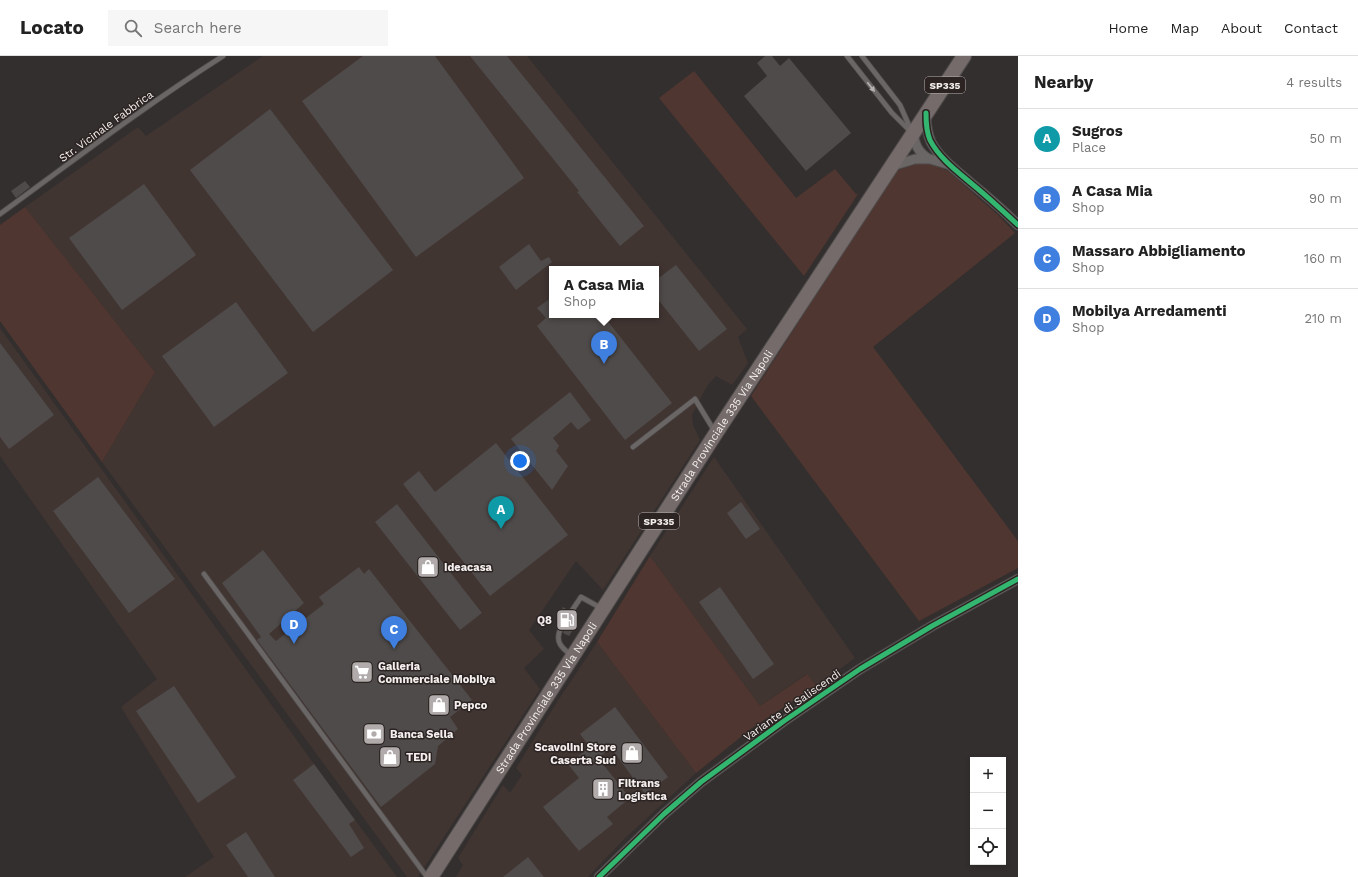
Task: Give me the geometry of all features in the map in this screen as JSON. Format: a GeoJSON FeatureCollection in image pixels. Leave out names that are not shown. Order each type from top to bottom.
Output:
{"type":"FeatureCollection","features":[{"type":"Feature","properties":{"kind":"main road","name":"Strada Provinciale 335 Via Napoli"},"geometry":{"type":"LineString","coordinates":[[431,877],[716,433],[964,56]]}},
{"type":"Feature","properties":{"kind":"street"},"geometry":{"type":"LineString","coordinates":[[926,113],[928,133],[931,142],[936,149],[950,165],[1018,225]]}},
{"type":"Feature","properties":{"kind":"street"},"geometry":{"type":"LineString","coordinates":[[913,134],[925,140],[936,149]]}},
{"type":"Feature","properties":{"kind":"street"},"geometry":{"type":"LineString","coordinates":[[913,134],[915,145],[921,154],[930,160]]}},
{"type":"Feature","properties":{"kind":"street"},"geometry":{"type":"LineString","coordinates":[[891,166],[915,159],[930,160],[950,165]]}},
{"type":"Feature","properties":{"kind":"street","name":"Variante di Saliscendi"},"geometry":{"type":"LineString","coordinates":[[599,877],[664,814],[701,782],[784,722],[873,662],[932,626],[1018,579]]}},
{"type":"Feature","properties":{"kind":"lane","name":"Str. Vicinale Fabbrica"},"geometry":{"type":"LineString","coordinates":[[0,214],[130,120],[223,56]]}},
{"type":"Feature","properties":{"kind":"lane"},"geometry":{"type":"LineString","coordinates":[[847,56],[892,113],[913,134]]}},
{"type":"Feature","properties":{"kind":"lane"},"geometry":{"type":"LineString","coordinates":[[862,56],[900,105],[913,134]]}},
{"type":"Feature","properties":{"kind":"lane"},"geometry":{"type":"LineString","coordinates":[[633,447],[695,400],[716,433]]}},
{"type":"Feature","properties":{"kind":"lane"},"geometry":{"type":"LineString","coordinates":[[204,574],[427,877]]}},
{"type":"Feature","properties":{"kind":"lane"},"geometry":{"type":"LineString","coordinates":[[571,612],[581,597],[603,609]]}},
{"type":"Feature","properties":{"kind":"lane"},"geometry":{"type":"LineString","coordinates":[[560,630],[558,642],[563,649],[573,656]]}},
{"type":"Feature","properties":{"kind":"shaded area"},"geometry":{"type":"Polygon","coordinates":[[[263,56],[527,56],[747,329],[738,337],[748,363],[732,385],[716,376],[707,386],[692,415],[693,425],[700,440],[603,590],[576,561],[529,630],[544,649],[524,668],[540,689],[418,877],[407,877],[102,462],[155,372],[25,207],[138,127],[146,136],[263,56]]]}},
{"type":"Feature","properties":{"kind":"shaded area"},"geometry":{"type":"Polygon","coordinates":[[[694,71],[796,198],[835,169],[856,194],[858,194],[804,276],[659,98],[694,71]]]}},
{"type":"Feature","properties":{"kind":"shaded area"},"geometry":{"type":"Polygon","coordinates":[[[929,163],[948,171],[998,215],[1015,233],[873,347],[1018,541],[1018,568],[919,621],[751,396],[896,171],[916,164],[929,163]]]}},
{"type":"Feature","properties":{"kind":"shaded area"},"geometry":{"type":"Polygon","coordinates":[[[25,207],[155,372],[102,462],[0,321],[0,225],[25,207]]]}},
{"type":"Feature","properties":{"kind":"shaded area"},"geometry":{"type":"Polygon","coordinates":[[[0,328],[397,877],[185,877],[214,857],[121,707],[157,679],[0,456],[0,328]]]}},
{"type":"Feature","properties":{"kind":"shaded area"},"geometry":{"type":"Polygon","coordinates":[[[714,457],[855,658],[816,686],[806,674],[760,706],[650,556],[714,457]]]}},
{"type":"Feature","properties":{"kind":"shaded area"},"geometry":{"type":"Polygon","coordinates":[[[650,556],[760,706],[807,674],[816,686],[752,728],[696,773],[597,642],[650,556]]]}},
{"type":"Feature","properties":{"kind":"shaded area"},"geometry":{"type":"Polygon","coordinates":[[[597,642],[696,773],[625,838],[588,877],[456,877],[463,865],[458,858],[503,785],[510,793],[522,775],[516,768],[597,642]]]}},
{"type":"Feature","properties":{"kind":"building"},"geometry":{"type":"Polygon","coordinates":[[[363,56],[435,56],[524,178],[416,257],[302,101],[363,56]]]}},
{"type":"Feature","properties":{"kind":"building"},"geometry":{"type":"Polygon","coordinates":[[[470,56],[507,56],[644,226],[620,246],[577,192],[579,191],[470,56]]]}},
{"type":"Feature","properties":{"kind":"building"},"geometry":{"type":"Polygon","coordinates":[[[765,56],[772,56],[780,66],[789,58],[851,133],[806,171],[744,96],[767,76],[757,63],[765,56]]]}},
{"type":"Feature","properties":{"kind":"building"},"geometry":{"type":"Polygon","coordinates":[[[270,109],[393,270],[313,332],[190,170],[270,109]]]}},
{"type":"Feature","properties":{"kind":"building"},"geometry":{"type":"Polygon","coordinates":[[[25,181],[30,187],[16,198],[11,191],[25,181]]]}},
{"type":"Feature","properties":{"kind":"building"},"geometry":{"type":"Polygon","coordinates":[[[144,184],[196,255],[122,310],[69,238],[144,184]]]}},
{"type":"Feature","properties":{"kind":"building"},"geometry":{"type":"Polygon","coordinates":[[[529,244],[541,261],[549,257],[552,262],[516,290],[499,267],[529,244]]]}},
{"type":"Feature","properties":{"kind":"building"},"geometry":{"type":"Polygon","coordinates":[[[676,265],[727,329],[699,351],[659,301],[659,278],[676,265]]]}},
{"type":"Feature","properties":{"kind":"building"},"geometry":{"type":"Polygon","coordinates":[[[549,299],[549,318],[605,318],[672,403],[625,440],[537,326],[546,318],[537,308],[549,299]]]}},
{"type":"Feature","properties":{"kind":"building"},"geometry":{"type":"Polygon","coordinates":[[[236,302],[288,373],[214,427],[162,356],[236,302]]]}},
{"type":"Feature","properties":{"kind":"building"},"geometry":{"type":"Polygon","coordinates":[[[0,343],[54,415],[9,449],[0,437],[0,343]]]}},
{"type":"Feature","properties":{"kind":"building"},"geometry":{"type":"Polygon","coordinates":[[[570,392],[591,420],[578,430],[571,422],[553,438],[559,446],[556,451],[568,466],[552,490],[511,439],[570,392]]]}},
{"type":"Feature","properties":{"kind":"building"},"geometry":{"type":"Polygon","coordinates":[[[496,443],[568,535],[490,596],[403,484],[419,471],[435,492],[496,443]]]}},
{"type":"Feature","properties":{"kind":"building"},"geometry":{"type":"Polygon","coordinates":[[[98,477],[175,579],[129,613],[53,511],[98,477]]]}},
{"type":"Feature","properties":{"kind":"building"},"geometry":{"type":"Polygon","coordinates":[[[741,502],[760,529],[746,539],[727,513],[741,502]]]}},
{"type":"Feature","properties":{"kind":"building","name":"Ideacasa"},"geometry":{"type":"Polygon","coordinates":[[[397,504],[482,613],[460,630],[375,522],[397,504]]]}},
{"type":"Feature","properties":{"kind":"building","name":"Galleria Commerciale Mobilya"},"geometry":{"type":"Polygon","coordinates":[[[263,550],[304,603],[269,634],[276,641],[324,604],[319,597],[359,567],[364,574],[369,569],[472,700],[450,717],[458,729],[438,746],[435,764],[381,807],[257,640],[261,637],[222,583],[263,550]]]}},
{"type":"Feature","properties":{"kind":"building"},"geometry":{"type":"Polygon","coordinates":[[[720,587],[774,664],[753,679],[699,602],[720,587]]]}},
{"type":"Feature","properties":{"kind":"building"},"geometry":{"type":"Polygon","coordinates":[[[563,607],[568,610],[570,615],[567,620],[576,625],[569,636],[563,633],[564,630],[562,627],[566,620],[558,615],[563,607]]]}},
{"type":"Feature","properties":{"kind":"building"},"geometry":{"type":"Polygon","coordinates":[[[174,686],[236,777],[198,803],[136,711],[174,686]]]}},
{"type":"Feature","properties":{"kind":"building"},"geometry":{"type":"Polygon","coordinates":[[[615,707],[668,777],[645,794],[611,748],[598,758],[630,798],[607,817],[613,824],[579,851],[543,807],[579,778],[568,764],[590,747],[580,734],[615,707]]]}},
{"type":"Feature","properties":{"kind":"building"},"geometry":{"type":"Polygon","coordinates":[[[314,764],[355,820],[349,824],[364,848],[351,857],[293,780],[314,764]]]}},
{"type":"Feature","properties":{"kind":"building"},"geometry":{"type":"Polygon","coordinates":[[[246,832],[275,877],[248,877],[226,845],[246,832]]]}},
{"type":"Feature","properties":{"kind":"building"},"geometry":{"type":"Polygon","coordinates":[[[528,857],[544,877],[503,877],[528,857]]]}},
{"type":"Feature","properties":{"kind":"cycle path"},"geometry":{"type":"LineString","coordinates":[[926,113],[926,126],[929,137],[938,153],[955,170],[1018,225]]}},
{"type":"Feature","properties":{"kind":"cycle path"},"geometry":{"type":"LineString","coordinates":[[599,877],[664,814],[701,782],[784,721],[860,669],[932,626],[1018,579]]}},
{"type":"Feature","properties":{"kind":"place","name":"A Casa Mia"},"geometry":{"type":"Point","coordinates":[604,364]}},
{"type":"Feature","properties":{"kind":"place","name":"Sugros"},"geometry":{"type":"Point","coordinates":[501,529]}},
{"type":"Feature","properties":{"kind":"place","name":"Ideacasa"},"geometry":{"type":"Point","coordinates":[428,567]}},
{"type":"Feature","properties":{"kind":"place","name":"Q8"},"geometry":{"type":"Point","coordinates":[567,620]}},
{"type":"Feature","properties":{"kind":"place","name":"Mobilya Arredamenti"},"geometry":{"type":"Point","coordinates":[294,644]}},
{"type":"Feature","properties":{"kind":"place","name":"Massaro Abbigliamento"},"geometry":{"type":"Point","coordinates":[394,649]}},
{"type":"Feature","properties":{"kind":"place","name":"Galleria Commerciale Mobilya"},"geometry":{"type":"Point","coordinates":[362,672]}},
{"type":"Feature","properties":{"kind":"place","name":"Pepco"},"geometry":{"type":"Point","coordinates":[439,705]}},
{"type":"Feature","properties":{"kind":"place","name":"Banca Sella"},"geometry":{"type":"Point","coordinates":[374,734]}},
{"type":"Feature","properties":{"kind":"place","name":"Scavolini Store Caserta Sud"},"geometry":{"type":"Point","coordinates":[632,753]}},
{"type":"Feature","properties":{"kind":"place","name":"TEDi"},"geometry":{"type":"Point","coordinates":[390,757]}},
{"type":"Feature","properties":{"kind":"place","name":"Filtrans Logistica"},"geometry":{"type":"Point","coordinates":[603,789]}}]}
